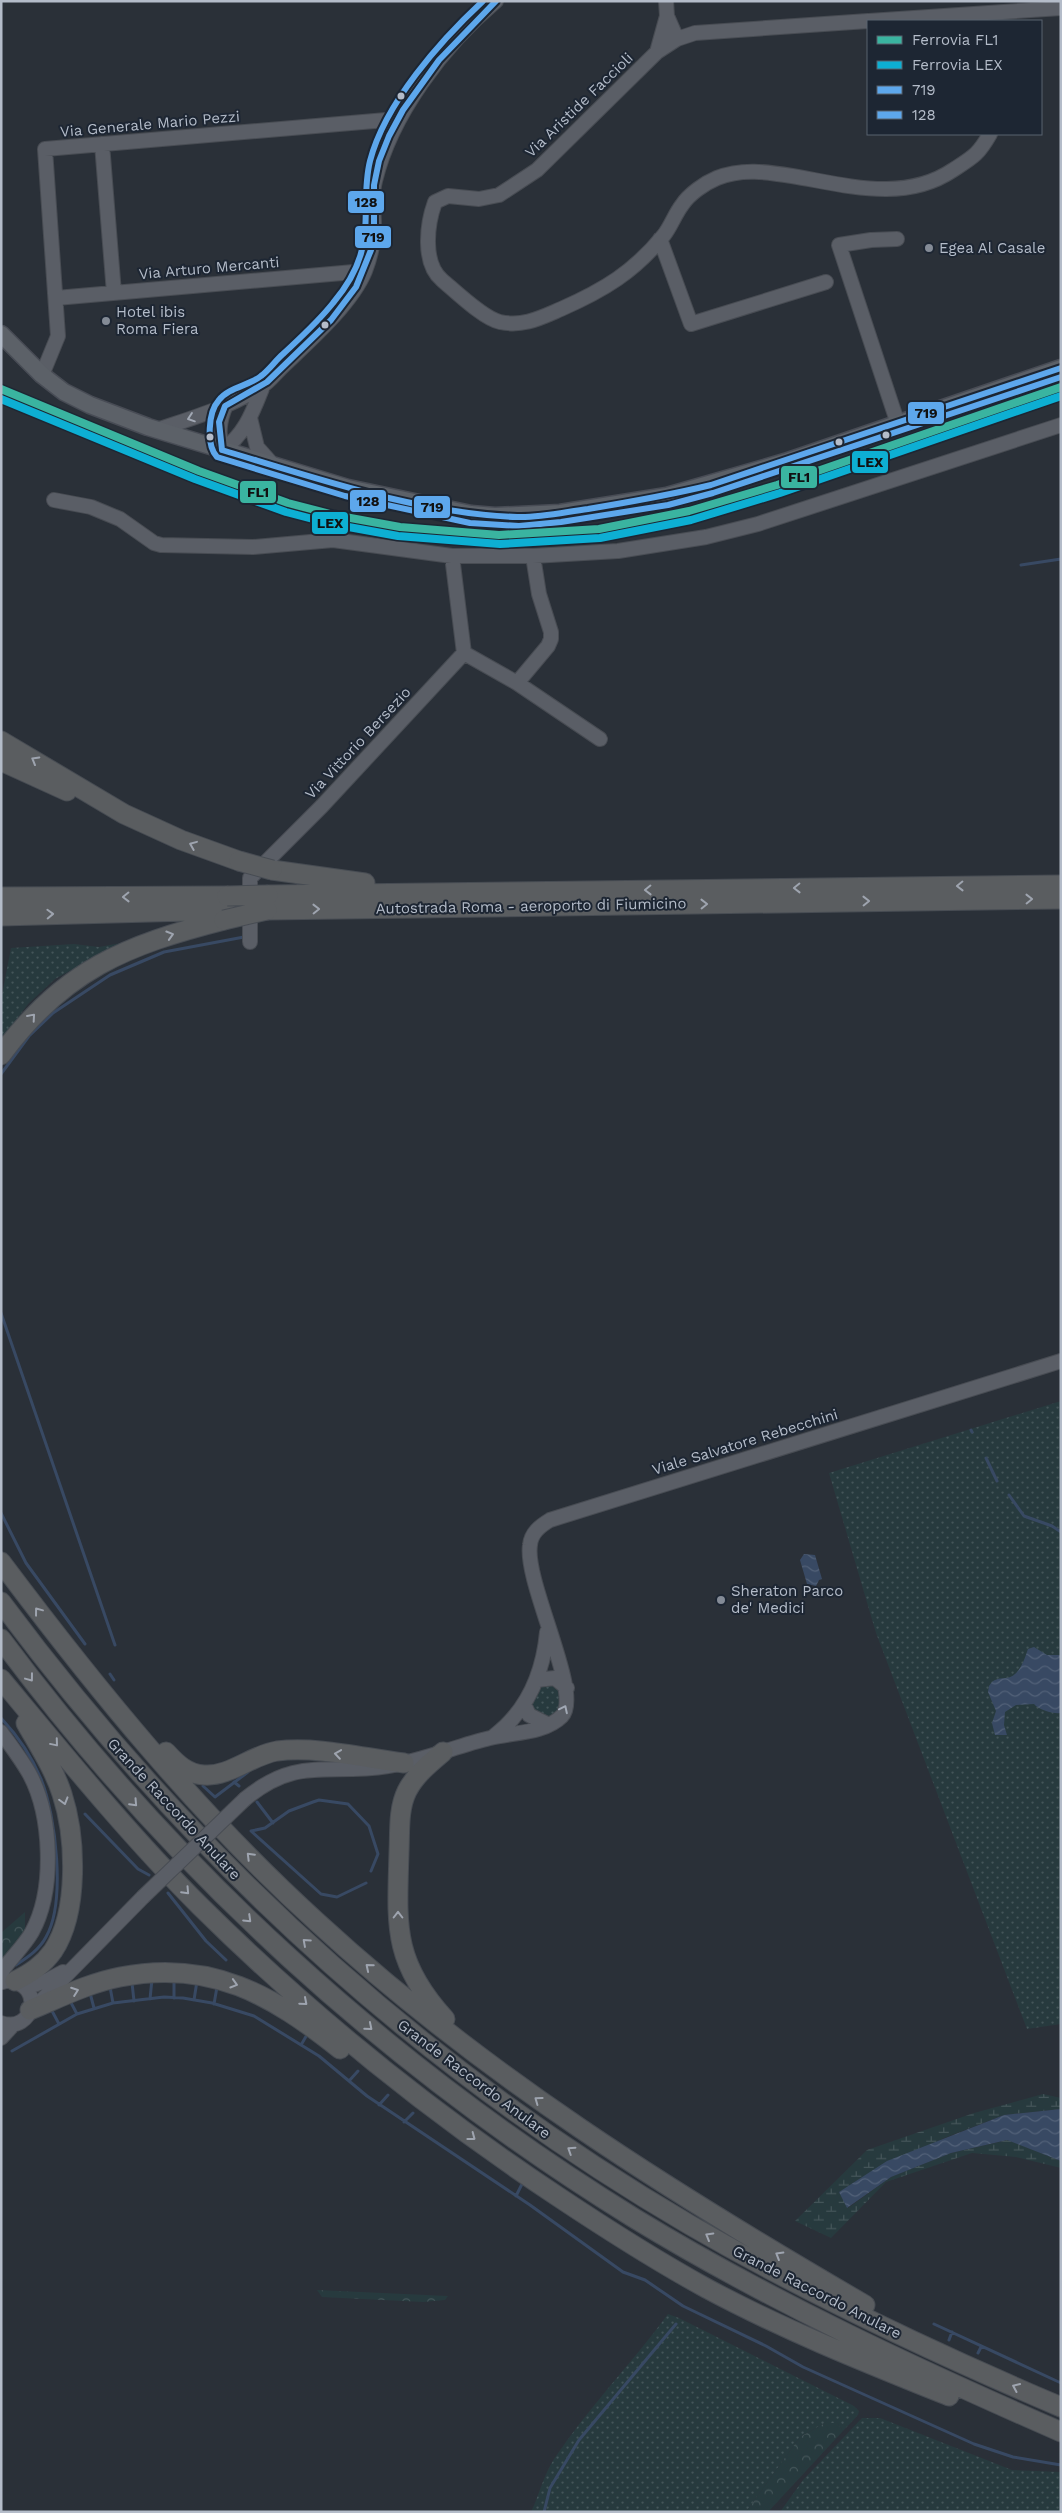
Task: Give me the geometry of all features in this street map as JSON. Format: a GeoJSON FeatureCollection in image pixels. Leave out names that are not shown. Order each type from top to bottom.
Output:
{"type":"FeatureCollection","features":[{"type":"Feature","properties":{"kind":"highway"},"geometry":{"type":"LineString","coordinates":[[1,741],[79,786],[106,805]]}},
{"type":"Feature","properties":{"kind":"highway"},"geometry":{"type":"LineString","coordinates":[[1,761],[58,788],[106,805],[165,833],[239,861],[272,870],[344,881],[491,893]]}},
{"type":"Feature","properties":{"kind":"highway","name":"Autostrada Roma - aeroporto di Fiumicino"},"geometry":{"type":"LineString","coordinates":[[1,916],[226,909],[267,902],[491,893],[1061,885]]}},
{"type":"Feature","properties":{"kind":"highway","name":"Autostrada Roma - aeroporto di Fiumicino"},"geometry":{"type":"LineString","coordinates":[[1,897],[226,909]]}},
{"type":"Feature","properties":{"kind":"highway","name":"Autostrada Roma - aeroporto di Fiumicino"},"geometry":{"type":"LineString","coordinates":[[267,902],[1061,899]]}},
{"type":"Feature","properties":{"kind":"highway"},"geometry":{"type":"LineString","coordinates":[[1,1055],[43,1005],[97,965],[150,940],[226,909]]}},
{"type":"Feature","properties":{"kind":"highway","name":"Grande Raccordo Anulare"},"geometry":{"type":"LineString","coordinates":[[1,1562],[78,1664],[164,1766],[316,1922],[420,2010],[567,2121],[651,2176],[876,2312],[940,2354]]}},
{"type":"Feature","properties":{"kind":"highway","name":"Grande Raccordo Anulare"},"geometry":{"type":"LineString","coordinates":[[1,1602],[110,1741],[183,1822],[304,1942],[414,2035],[548,2135],[688,2224],[788,2280],[940,2354],[1061,2407]]}},
{"type":"Feature","properties":{"kind":"highway","name":"Grande Raccordo Anulare"},"geometry":{"type":"LineString","coordinates":[[1,1639],[42,1694],[96,1759],[219,1891],[306,1973],[366,2025],[490,2121],[634,2218],[746,2282],[877,2349],[1061,2434]]}},
{"type":"Feature","properties":{"kind":"highway"},"geometry":{"type":"LineString","coordinates":[[78,1664],[129,1712],[174,1761],[194,1774],[209,1775],[219,1773],[260,1756],[289,1750],[313,1751],[404,1763]]}},
{"type":"Feature","properties":{"kind":"highway"},"geometry":{"type":"LineString","coordinates":[[1,1680],[57,1781],[70,1824],[72,1851],[71,1891],[62,1933],[54,1950],[35,1971],[11,1983]]}},
{"type":"Feature","properties":{"kind":"highway","name":"Grande Raccordo Anulare"},"geometry":{"type":"LineString","coordinates":[[1,1680],[109,1810],[199,1905],[323,2019],[487,2149],[596,2221],[719,2294],[917,2383],[1017,2421],[1061,2434]]}},
{"type":"Feature","properties":{"kind":"highway"},"geometry":{"type":"LineString","coordinates":[[443,1752],[422,1770],[410,1785],[403,1803],[398,1914],[400,1938],[411,1972],[432,2004],[454,2029],[510,2079]]}},
{"type":"Feature","properties":{"kind":"highway"},"geometry":{"type":"LineString","coordinates":[[30,2010],[101,1982],[131,1975],[185,1975],[229,1982],[275,2002],[376,2078],[443,2115]]}},
{"type":"Feature","properties":{"kind":"main road"},"geometry":{"type":"LineString","coordinates":[[1,334],[42,375],[64,392],[90,405],[157,430],[348,488],[471,514],[519,517],[560,514],[667,496],[736,477],[1061,368]]}},
{"type":"Feature","properties":{"kind":"street"},"geometry":{"type":"LineString","coordinates":[[157,430],[226,405],[263,386],[315,336],[354,290],[365,271],[374,228],[374,183],[382,154],[398,119],[446,53],[468,27],[496,1]]}},
{"type":"Feature","properties":{"kind":"street"},"geometry":{"type":"LineString","coordinates":[[657,52],[667,16],[666,1]]}},
{"type":"Feature","properties":{"kind":"street","name":"Via Aristide Faccioli"},"geometry":{"type":"LineString","coordinates":[[899,20],[1025,16],[1061,8]]}},
{"type":"Feature","properties":{"kind":"street"},"geometry":{"type":"LineString","coordinates":[[667,16],[677,39]]}},
{"type":"Feature","properties":{"kind":"street","name":"Via Aristide Faccioli"},"geometry":{"type":"LineString","coordinates":[[867,21],[696,33],[677,39],[657,52],[537,170],[499,195],[478,198],[448,196],[435,202],[430,217],[428,250],[436,275],[468,302],[498,322],[525,324],[600,291],[631,269],[660,239],[682,204],[697,190],[717,178],[761,170],[881,191],[919,187],[946,175],[980,153],[989,135]]}},
{"type":"Feature","properties":{"kind":"street","name":"Via Generale Mario Pezzi"},"geometry":{"type":"LineString","coordinates":[[42,375],[58,336],[45,149],[398,119]]}},
{"type":"Feature","properties":{"kind":"street"},"geometry":{"type":"LineString","coordinates":[[102,144],[114,292]]}},
{"type":"Feature","properties":{"kind":"street"},"geometry":{"type":"LineString","coordinates":[[660,239],[691,324],[826,282]]}},
{"type":"Feature","properties":{"kind":"street"},"geometry":{"type":"LineString","coordinates":[[897,239],[839,244],[898,424]]}},
{"type":"Feature","properties":{"kind":"street","name":"Via Arturo Mercanti"},"geometry":{"type":"LineString","coordinates":[[56,298],[365,271]]}},
{"type":"Feature","properties":{"kind":"street"},"geometry":{"type":"LineString","coordinates":[[222,450],[240,435],[250,418],[263,386]]}},
{"type":"Feature","properties":{"kind":"street"},"geometry":{"type":"LineString","coordinates":[[222,450],[219,428],[220,417],[226,405]]}},
{"type":"Feature","properties":{"kind":"street"},"geometry":{"type":"LineString","coordinates":[[250,418],[257,447],[273,466]]}},
{"type":"Feature","properties":{"kind":"street"},"geometry":{"type":"LineString","coordinates":[[54,500],[91,507],[120,518],[154,543],[161,545],[253,548],[333,540],[452,556],[533,556],[618,550],[706,537],[758,524],[1061,425]]}},
{"type":"Feature","properties":{"kind":"street"},"geometry":{"type":"LineString","coordinates":[[219,428],[240,435]]}},
{"type":"Feature","properties":{"kind":"street"},"geometry":{"type":"LineString","coordinates":[[452,556],[464,654],[516,683],[600,739]]}},
{"type":"Feature","properties":{"kind":"street"},"geometry":{"type":"LineString","coordinates":[[516,683],[548,646],[551,639],[551,632],[538,594],[533,556]]}},
{"type":"Feature","properties":{"kind":"street","name":"Via Vittorio Bersezio"},"geometry":{"type":"LineString","coordinates":[[250,942],[250,878],[322,806],[464,654]]}},
{"type":"Feature","properties":{"kind":"street","name":"Viale Salvatore Rebecchini"},"geometry":{"type":"LineString","coordinates":[[1,2038],[7,2024],[26,2017],[30,2010],[49,1994],[73,1967],[143,1897],[245,1799],[269,1781],[295,1771],[367,1768],[404,1763],[491,1738],[549,1725],[566,1711],[568,1700],[567,1688],[547,1626],[529,1547],[534,1534],[550,1520],[1061,1361]]}},
{"type":"Feature","properties":{"kind":"street","name":"Viale Salvatore Rebecchini"},"geometry":{"type":"LineString","coordinates":[[491,1738],[515,1718],[536,1680],[544,1655],[547,1626]]}},
{"type":"Feature","properties":{"kind":"street"},"geometry":{"type":"LineString","coordinates":[[536,1680],[555,1678],[567,1688]]}},
{"type":"Feature","properties":{"kind":"street"},"geometry":{"type":"LineString","coordinates":[[524,1704],[529,1716],[549,1725]]}},
{"type":"Feature","properties":{"kind":"street"},"geometry":{"type":"LineString","coordinates":[[1,1732],[29,1774],[38,1793],[48,1845],[49,1877],[43,1905],[32,1932],[2,1972],[11,1983],[32,1999],[30,2010]]}},
{"type":"Feature","properties":{"kind":"street","name":"Viale Salvatore Rebecchini"},"geometry":{"type":"LineString","coordinates":[[11,1983],[48,1980],[73,1967]]}},
{"type":"Feature","properties":{"kind":"green space"},"geometry":{"type":"Polygon","coordinates":[[[121,943],[55,979],[28,1004],[1,1040],[1,1000],[11,948],[74,944],[99,947],[121,943]]]}},
{"type":"Feature","properties":{"kind":"green space"},"geometry":{"type":"Polygon","coordinates":[[[1061,1401],[1061,2024],[1027,2029],[876,1633],[829,1473],[1061,1401]]]}},
{"type":"Feature","properties":{"kind":"green space"},"geometry":{"type":"Polygon","coordinates":[[[554,1683],[562,1691],[556,1713],[549,1716],[536,1714],[531,1704],[537,1692],[545,1685],[554,1683]]]}},
{"type":"Feature","properties":{"kind":"green space"},"geometry":{"type":"Polygon","coordinates":[[[25,1912],[25,1930],[1,1961],[1,1933],[25,1912]]]}},
{"type":"Feature","properties":{"kind":"green space"},"geometry":{"type":"Polygon","coordinates":[[[1043,2094],[1061,2098],[1061,2109],[1004,2115],[944,2138],[839,2192],[848,2208],[891,2177],[951,2153],[1008,2140],[1061,2161],[1061,2168],[1016,2157],[972,2153],[886,2182],[831,2238],[795,2221],[867,2150],[974,2113],[1043,2094]]]}},
{"type":"Feature","properties":{"kind":"green space"},"geometry":{"type":"Polygon","coordinates":[[[317,2290],[448,2296],[445,2300],[423,2302],[322,2297],[317,2290]]]}},
{"type":"Feature","properties":{"kind":"green space"},"geometry":{"type":"Polygon","coordinates":[[[668,2314],[854,2406],[859,2411],[858,2415],[843,2431],[837,2423],[825,2423],[800,2437],[746,2512],[531,2512],[547,2471],[567,2440],[668,2314]]]}},
{"type":"Feature","properties":{"kind":"green space"},"geometry":{"type":"Polygon","coordinates":[[[862,2418],[880,2418],[1012,2470],[1061,2472],[1061,2512],[780,2512],[803,2480],[862,2418]]]}},
{"type":"Feature","properties":{"kind":"green space"},"geometry":{"type":"Polygon","coordinates":[[[825,2423],[837,2423],[843,2431],[768,2512],[746,2512],[800,2437],[825,2423]]]}},
{"type":"Feature","properties":{"kind":"water"},"geometry":{"type":"Polygon","coordinates":[[[804,1554],[815,1555],[822,1579],[819,1580],[816,1586],[807,1584],[800,1560],[804,1554]]]}},
{"type":"Feature","properties":{"kind":"water"},"geometry":{"type":"Polygon","coordinates":[[[1034,1647],[1047,1655],[1061,1655],[1061,1713],[1046,1711],[1034,1704],[1016,1705],[1005,1712],[1004,1725],[1007,1735],[995,1735],[992,1723],[996,1711],[988,1692],[989,1686],[994,1680],[1011,1677],[1015,1674],[1021,1667],[1028,1649],[1034,1647]]]}},
{"type":"Feature","properties":{"kind":"water"},"geometry":{"type":"Polygon","coordinates":[[[1061,2109],[1061,2161],[1007,2140],[951,2153],[891,2177],[847,2208],[839,2192],[887,2161],[1004,2115],[1061,2109]]]}},
{"type":"Feature","properties":{"kind":"waterway"},"geometry":{"type":"LineString","coordinates":[[1021,565],[1061,559]]}},
{"type":"Feature","properties":{"kind":"waterway"},"geometry":{"type":"LineString","coordinates":[[1,1074],[29,1036],[53,1013],[110,975],[164,952],[244,937]]}},
{"type":"Feature","properties":{"kind":"waterway"},"geometry":{"type":"LineString","coordinates":[[1,1313],[115,1645]]}},
{"type":"Feature","properties":{"kind":"waterway"},"geometry":{"type":"LineString","coordinates":[[986,1458],[997,1481]]}},
{"type":"Feature","properties":{"kind":"waterway"},"geometry":{"type":"LineString","coordinates":[[1009,1495],[1024,1516],[1052,1526],[1061,1532]]}},
{"type":"Feature","properties":{"kind":"waterway"},"geometry":{"type":"LineString","coordinates":[[1,1513],[26,1563],[85,1644]]}},
{"type":"Feature","properties":{"kind":"waterway"},"geometry":{"type":"LineString","coordinates":[[110,1674],[114,1680]]}},
{"type":"Feature","properties":{"kind":"waterway"},"geometry":{"type":"LineString","coordinates":[[1,1718],[24,1747],[41,1779],[51,1814],[57,1859],[56,1903],[52,1922],[40,1946],[16,1965]]}},
{"type":"Feature","properties":{"kind":"waterway"},"geometry":{"type":"LineString","coordinates":[[203,1786],[215,1797],[248,1772]]}},
{"type":"Feature","properties":{"kind":"waterway"},"geometry":{"type":"LineString","coordinates":[[234,1782],[239,1786]]}},
{"type":"Feature","properties":{"kind":"waterway"},"geometry":{"type":"LineString","coordinates":[[366,1883],[337,1897],[321,1894],[251,1831],[265,1828],[289,1811],[319,1800],[348,1804],[369,1826],[378,1854],[371,1871]]}},
{"type":"Feature","properties":{"kind":"waterway"},"geometry":{"type":"LineString","coordinates":[[257,1802],[273,1823]]}},
{"type":"Feature","properties":{"kind":"waterway"},"geometry":{"type":"LineString","coordinates":[[85,1814],[138,1869],[149,1875]]}},
{"type":"Feature","properties":{"kind":"waterway"},"geometry":{"type":"LineString","coordinates":[[168,1893],[206,1941],[226,1960]]}},
{"type":"Feature","properties":{"kind":"waterway"},"geometry":{"type":"LineString","coordinates":[[174,1978],[174,1998]]}},
{"type":"Feature","properties":{"kind":"waterway"},"geometry":{"type":"LineString","coordinates":[[150,1999],[152,1979]]}},
{"type":"Feature","properties":{"kind":"waterway"},"geometry":{"type":"LineString","coordinates":[[194,2000],[197,1981]]}},
{"type":"Feature","properties":{"kind":"waterway"},"geometry":{"type":"LineString","coordinates":[[132,1983],[134,2001]]}},
{"type":"Feature","properties":{"kind":"waterway"},"geometry":{"type":"LineString","coordinates":[[110,1987],[113,2003]]}},
{"type":"Feature","properties":{"kind":"waterway"},"geometry":{"type":"LineString","coordinates":[[214,2004],[217,1987]]}},
{"type":"Feature","properties":{"kind":"waterway"},"geometry":{"type":"LineString","coordinates":[[90,1993],[94,2008]]}},
{"type":"Feature","properties":{"kind":"waterway"},"geometry":{"type":"LineString","coordinates":[[12,2051],[77,2014],[113,2003],[164,1997],[183,1998],[212,2003],[254,2016],[319,2056],[367,2096],[530,2205],[623,2272],[645,2280],[683,2306],[766,2346],[803,2367],[974,2444],[1013,2457],[1061,2465]]}},
{"type":"Feature","properties":{"kind":"waterway"},"geometry":{"type":"LineString","coordinates":[[69,1999],[77,2014]]}},
{"type":"Feature","properties":{"kind":"waterway"},"geometry":{"type":"LineString","coordinates":[[51,2009],[59,2024]]}},
{"type":"Feature","properties":{"kind":"waterway"},"geometry":{"type":"LineString","coordinates":[[301,2045],[308,2033]]}},
{"type":"Feature","properties":{"kind":"waterway"},"geometry":{"type":"LineString","coordinates":[[349,2081],[358,2071]]}},
{"type":"Feature","properties":{"kind":"waterway"},"geometry":{"type":"LineString","coordinates":[[379,2105],[388,2095]]}},
{"type":"Feature","properties":{"kind":"waterway"},"geometry":{"type":"LineString","coordinates":[[404,2122],[413,2113]]}},
{"type":"Feature","properties":{"kind":"waterway"},"geometry":{"type":"LineString","coordinates":[[516,2196],[522,2184]]}},
{"type":"Feature","properties":{"kind":"waterway"},"geometry":{"type":"LineString","coordinates":[[544,2512],[550,2488],[579,2440],[676,2324]]}},
{"type":"Feature","properties":{"kind":"waterway"},"geometry":{"type":"LineString","coordinates":[[934,2324],[1061,2383]]}},
{"type":"Feature","properties":{"kind":"waterway"},"geometry":{"type":"LineString","coordinates":[[949,2340],[952,2332]]}},
{"type":"Feature","properties":{"kind":"waterway"},"geometry":{"type":"LineString","coordinates":[[978,2353],[981,2347]]}},
{"type":"Feature","properties":{"kind":"rail line","name":"FL1"},"geometry":{"type":"LineString","coordinates":[[1,389],[199,471],[288,503],[334,515],[400,527],[499,535],[599,529],[689,511],[777,485],[1061,387]]}},
{"type":"Feature","properties":{"kind":"rail line","name":"LEX"},"geometry":{"type":"LineString","coordinates":[[1,399],[195,479],[286,512],[332,524],[398,536],[500,544],[600,538],[691,520],[780,493],[1061,396]]}},
{"type":"Feature","properties":{"kind":"transit line","name":"128"},"geometry":{"type":"LineString","coordinates":[[483,1],[449,35],[416,74],[401,95],[377,139],[368,170],[365,232],[362,252],[355,270],[345,287],[309,330],[264,374],[228,392],[215,405],[211,420],[210,437],[213,452],[217,457],[345,496],[470,523],[519,526],[561,522],[668,505],[713,493],[1061,377]]}},
{"type":"Feature","properties":{"kind":"transit line","name":"719"},"geometry":{"type":"LineString","coordinates":[[222,450],[219,422],[225,406],[267,382],[331,320],[356,287],[371,250],[374,234],[374,185],[379,161],[389,136],[403,110],[439,60],[496,1]]}},
{"type":"Feature","properties":{"kind":"transit line","name":"719"},"geometry":{"type":"LineString","coordinates":[[222,450],[331,483],[406,502],[480,514],[535,517],[635,501],[711,485],[1061,368]]}},
{"type":"Feature","properties":{"kind":"place","name":"Egea Al Casale"},"geometry":{"type":"Point","coordinates":[929,248]}},
{"type":"Feature","properties":{"kind":"place","name":"Hotel ibis Roma Fiera"},"geometry":{"type":"Point","coordinates":[106,321]}},
{"type":"Feature","properties":{"kind":"place","name":"Sheraton Parco de' Medici"},"geometry":{"type":"Point","coordinates":[721,1600]}}]}
